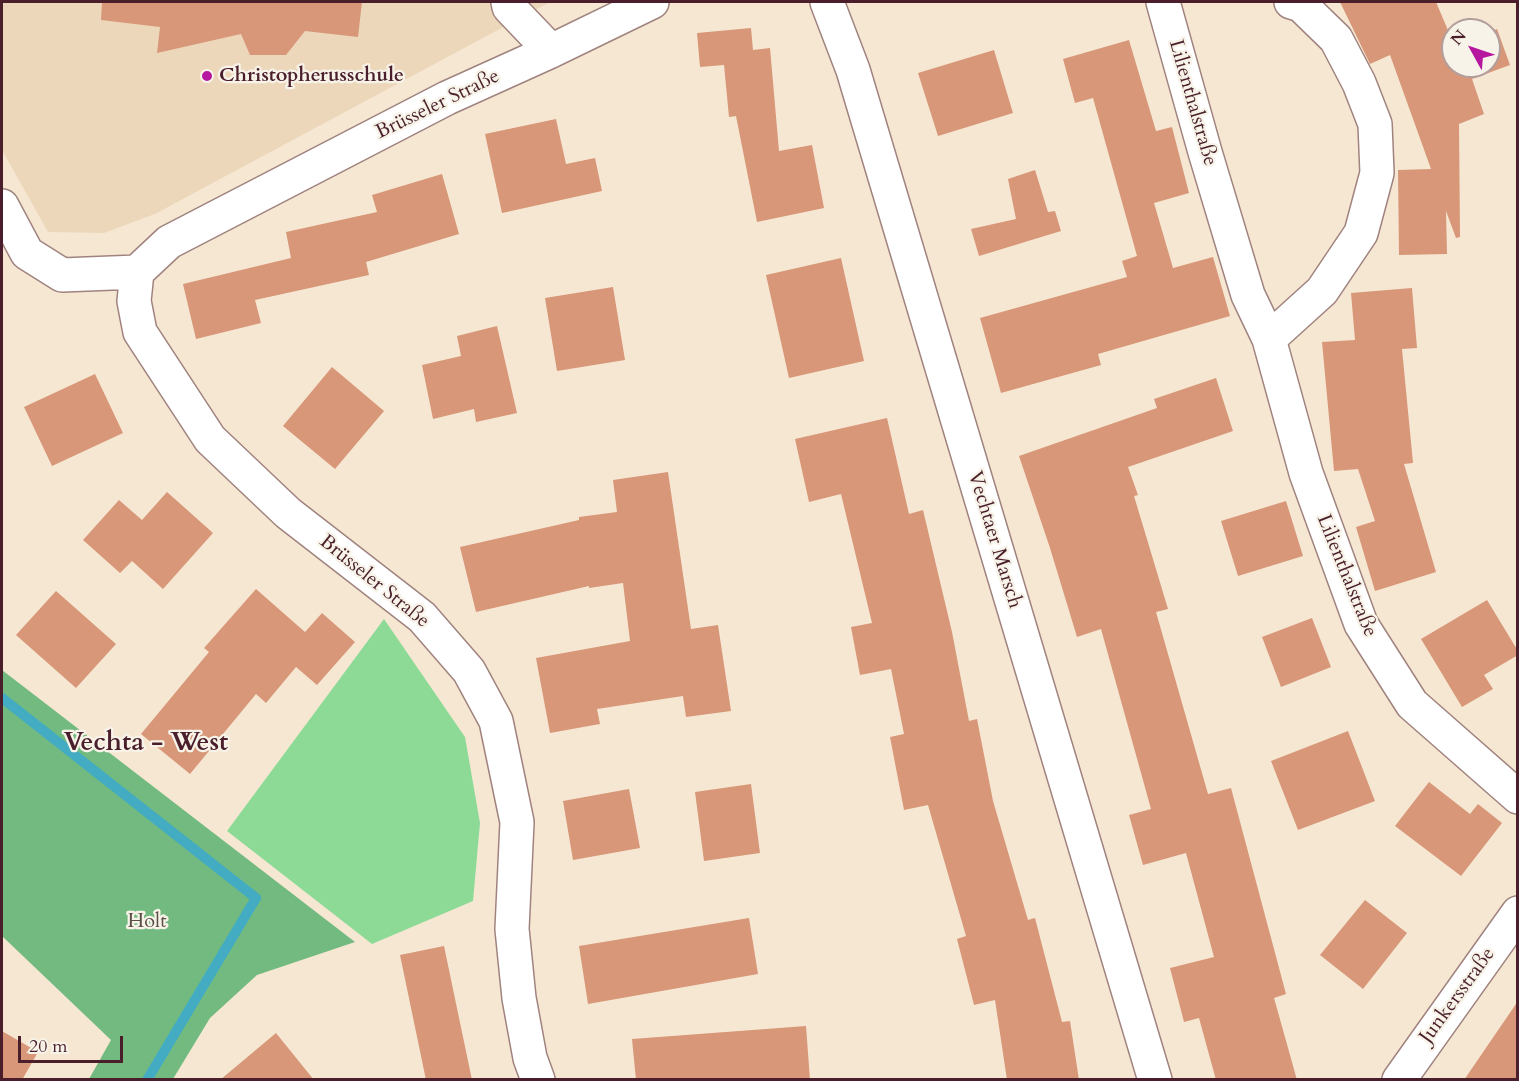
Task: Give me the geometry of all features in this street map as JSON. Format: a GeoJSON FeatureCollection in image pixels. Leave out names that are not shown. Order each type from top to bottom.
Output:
{"type":"FeatureCollection","features":[{"type":"Feature","properties":{"kind":"street"},"geometry":{"type":"LineString","coordinates":[[508,2],[551,51]]}},
{"type":"Feature","properties":{"kind":"street","name":"Brüsseler Straße"},"geometry":{"type":"LineString","coordinates":[[538,1080],[530,1058],[519,998],[512,929],[517,822],[496,721],[469,671],[422,617],[288,513],[210,439],[140,332],[134,301],[138,272],[169,242],[447,98],[652,2]]}},
{"type":"Feature","properties":{"kind":"street","name":"Vechtaer Marsch"},"geometry":{"type":"LineString","coordinates":[[827,2],[853,70],[1155,1080]]}},
{"type":"Feature","properties":{"kind":"street","name":"Lilienthalstraße"},"geometry":{"type":"LineString","coordinates":[[1163,2],[1248,295],[1269,339],[1306,473],[1361,624],[1412,704],[1518,797]]}},
{"type":"Feature","properties":{"kind":"street"},"geometry":{"type":"LineString","coordinates":[[1269,339],[1322,291],[1361,233],[1377,174],[1375,124],[1359,83],[1336,39],[1301,5],[1291,2]]}},
{"type":"Feature","properties":{"kind":"street"},"geometry":{"type":"LineString","coordinates":[[2,206],[27,253],[62,275],[138,272]]}},
{"type":"Feature","properties":{"kind":"street","name":"Junkersstraße"},"geometry":{"type":"LineString","coordinates":[[1399,1080],[1518,913]]}},
{"type":"Feature","properties":{"kind":"shaded area","name":"Christopherusschule"},"geometry":{"type":"Polygon","coordinates":[[[2,2],[550,2],[155,214],[104,233],[48,232],[2,150],[2,2]]]}},
{"type":"Feature","properties":{"kind":"green space"},"geometry":{"type":"Polygon","coordinates":[[[384,619],[465,737],[480,823],[473,901],[372,944],[227,831],[384,619]]]}},
{"type":"Feature","properties":{"kind":"green space","name":"Holt"},"geometry":{"type":"Polygon","coordinates":[[[2,670],[355,942],[257,975],[210,1018],[173,1079],[89,1079],[111,1040],[2,936],[2,670]]]}},
{"type":"Feature","properties":{"kind":"building"},"geometry":{"type":"Polygon","coordinates":[[[102,2],[362,2],[358,37],[305,31],[286,55],[250,55],[241,34],[157,53],[160,27],[101,20],[102,2]]]}},
{"type":"Feature","properties":{"kind":"building"},"geometry":{"type":"Polygon","coordinates":[[[1340,2],[1436,2],[1443,18],[1441,78],[1475,78],[1472,79],[1484,114],[1459,124],[1460,237],[1456,238],[1446,211],[1447,254],[1399,255],[1398,170],[1431,169],[1390,55],[1370,64],[1340,2]]]}},
{"type":"Feature","properties":{"kind":"building"},"geometry":{"type":"Polygon","coordinates":[[[751,28],[753,50],[770,48],[779,151],[812,145],[824,208],[757,222],[736,116],[729,117],[724,65],[700,67],[697,33],[751,28]]]}},
{"type":"Feature","properties":{"kind":"building"},"geometry":{"type":"Polygon","coordinates":[[[1129,40],[1156,131],[1172,127],[1189,193],[1154,203],[1173,268],[1213,257],[1230,316],[1098,354],[1101,365],[1001,393],[980,318],[1127,277],[1122,261],[1137,256],[1093,98],[1075,103],[1063,59],[1129,40]]]}},
{"type":"Feature","properties":{"kind":"building"},"geometry":{"type":"Polygon","coordinates":[[[1501,40],[1510,65],[1501,68],[1501,40]]]}},
{"type":"Feature","properties":{"kind":"building"},"geometry":{"type":"Polygon","coordinates":[[[994,50],[1013,113],[938,136],[918,73],[994,50]]]}},
{"type":"Feature","properties":{"kind":"building"},"geometry":{"type":"Polygon","coordinates":[[[556,119],[566,164],[595,158],[602,191],[502,213],[485,134],[556,119]]]}},
{"type":"Feature","properties":{"kind":"building"},"geometry":{"type":"Polygon","coordinates":[[[1035,170],[1048,212],[1055,211],[1061,231],[979,256],[971,229],[1016,219],[1008,179],[1035,170]]]}},
{"type":"Feature","properties":{"kind":"building"},"geometry":{"type":"Polygon","coordinates":[[[442,174],[459,234],[366,262],[369,275],[255,300],[261,323],[196,339],[183,284],[291,258],[286,232],[377,212],[372,195],[442,174]]]}},
{"type":"Feature","properties":{"kind":"building"},"geometry":{"type":"Polygon","coordinates":[[[841,258],[864,361],[789,378],[766,275],[841,258]]]}},
{"type":"Feature","properties":{"kind":"building"},"geometry":{"type":"Polygon","coordinates":[[[613,287],[625,360],[557,371],[545,298],[613,287]]]}},
{"type":"Feature","properties":{"kind":"building"},"geometry":{"type":"Polygon","coordinates":[[[1412,288],[1417,348],[1402,349],[1413,463],[1404,464],[1436,572],[1375,591],[1356,527],[1375,521],[1358,469],[1334,471],[1322,342],[1355,340],[1351,293],[1412,288]]]}},
{"type":"Feature","properties":{"kind":"building"},"geometry":{"type":"Polygon","coordinates":[[[497,326],[517,413],[476,422],[474,409],[433,419],[422,365],[461,356],[457,336],[497,326]]]}},
{"type":"Feature","properties":{"kind":"building"},"geometry":{"type":"Polygon","coordinates":[[[332,367],[384,411],[335,469],[283,426],[332,367]]]}},
{"type":"Feature","properties":{"kind":"building"},"geometry":{"type":"Polygon","coordinates":[[[95,374],[123,433],[52,466],[24,407],[95,374]]]}},
{"type":"Feature","properties":{"kind":"building"},"geometry":{"type":"Polygon","coordinates":[[[1216,378],[1233,431],[1128,467],[1138,495],[1134,496],[1168,609],[1156,612],[1208,794],[1231,788],[1286,994],[1274,998],[1297,1080],[1216,1080],[1199,1018],[1184,1022],[1170,968],[1214,957],[1186,853],[1143,865],[1129,815],[1151,809],[1101,629],[1077,637],[1019,456],[1157,408],[1154,399],[1216,378]]]}},
{"type":"Feature","properties":{"kind":"building"},"geometry":{"type":"Polygon","coordinates":[[[887,418],[909,514],[923,510],[952,632],[969,721],[977,719],[993,801],[1028,920],[1035,918],[1062,1022],[1070,1021],[1079,1080],[1007,1080],[995,1000],[974,1005],[957,939],[966,936],[928,805],[904,810],[890,737],[904,734],[891,669],[860,675],[851,627],[872,623],[841,494],[809,502],[795,439],[887,418]]]}},
{"type":"Feature","properties":{"kind":"building"},"geometry":{"type":"Polygon","coordinates":[[[668,472],[691,629],[718,625],[731,711],[686,717],[683,696],[597,709],[600,724],[550,733],[536,658],[630,641],[623,583],[589,588],[589,586],[476,612],[460,547],[579,520],[579,517],[617,512],[613,480],[668,472]]]}},
{"type":"Feature","properties":{"kind":"building"},"geometry":{"type":"Polygon","coordinates":[[[167,492],[213,533],[163,589],[132,561],[120,573],[83,540],[119,500],[142,520],[167,492]]]}},
{"type":"Feature","properties":{"kind":"building"},"geometry":{"type":"Polygon","coordinates":[[[1286,501],[1303,556],[1238,576],[1221,521],[1286,501]]]}},
{"type":"Feature","properties":{"kind":"building"},"geometry":{"type":"Polygon","coordinates":[[[256,589],[305,632],[322,613],[355,642],[317,685],[296,667],[266,703],[256,694],[190,774],[141,734],[209,652],[204,648],[256,589]]]}},
{"type":"Feature","properties":{"kind":"building"},"geometry":{"type":"Polygon","coordinates":[[[56,591],[116,644],[76,688],[16,635],[56,591]]]}},
{"type":"Feature","properties":{"kind":"building"},"geometry":{"type":"Polygon","coordinates":[[[1487,600],[1518,651],[1518,655],[1484,675],[1493,689],[1462,707],[1421,639],[1487,600]]]}},
{"type":"Feature","properties":{"kind":"building"},"geometry":{"type":"Polygon","coordinates":[[[1312,618],[1331,667],[1281,687],[1262,637],[1312,618]]]}},
{"type":"Feature","properties":{"kind":"building"},"geometry":{"type":"Polygon","coordinates":[[[1348,731],[1375,801],[1298,830],[1271,761],[1348,731]]]}},
{"type":"Feature","properties":{"kind":"building"},"geometry":{"type":"Polygon","coordinates":[[[1429,782],[1470,814],[1478,804],[1502,823],[1461,876],[1395,826],[1429,782]]]}},
{"type":"Feature","properties":{"kind":"building"},"geometry":{"type":"Polygon","coordinates":[[[751,784],[760,853],[704,861],[695,792],[751,784]]]}},
{"type":"Feature","properties":{"kind":"building"},"geometry":{"type":"Polygon","coordinates":[[[629,789],[640,848],[573,860],[563,801],[629,789]]]}},
{"type":"Feature","properties":{"kind":"building"},"geometry":{"type":"Polygon","coordinates":[[[1365,900],[1407,933],[1363,989],[1320,955],[1365,900]]]}},
{"type":"Feature","properties":{"kind":"building"},"geometry":{"type":"Polygon","coordinates":[[[749,918],[758,974],[588,1004],[579,946],[749,918]]]}},
{"type":"Feature","properties":{"kind":"building"},"geometry":{"type":"Polygon","coordinates":[[[444,946],[472,1080],[426,1080],[400,955],[444,946]]]}},
{"type":"Feature","properties":{"kind":"building"},"geometry":{"type":"Polygon","coordinates":[[[1518,1001],[1518,1080],[1464,1080],[1518,1001]]]}},
{"type":"Feature","properties":{"kind":"building"},"geometry":{"type":"Polygon","coordinates":[[[806,1026],[810,1080],[636,1080],[632,1039],[806,1026]]]}},
{"type":"Feature","properties":{"kind":"building"},"geometry":{"type":"Polygon","coordinates":[[[2,1031],[38,1052],[22,1080],[2,1080],[2,1031]]]}},
{"type":"Feature","properties":{"kind":"building"},"geometry":{"type":"Polygon","coordinates":[[[276,1033],[314,1080],[220,1080],[276,1033]]]}},
{"type":"Feature","properties":{"kind":"waterway"},"geometry":{"type":"LineString","coordinates":[[2,698],[256,898],[147,1080]]}},
{"type":"Feature","properties":{"kind":"place","name":"Christopherusschule"},"geometry":{"type":"Point","coordinates":[207,76]}},
{"type":"Feature","properties":{"kind":"district","name":"Vechta - West"},"geometry":{"type":"Point","coordinates":[146,744]}}]}
